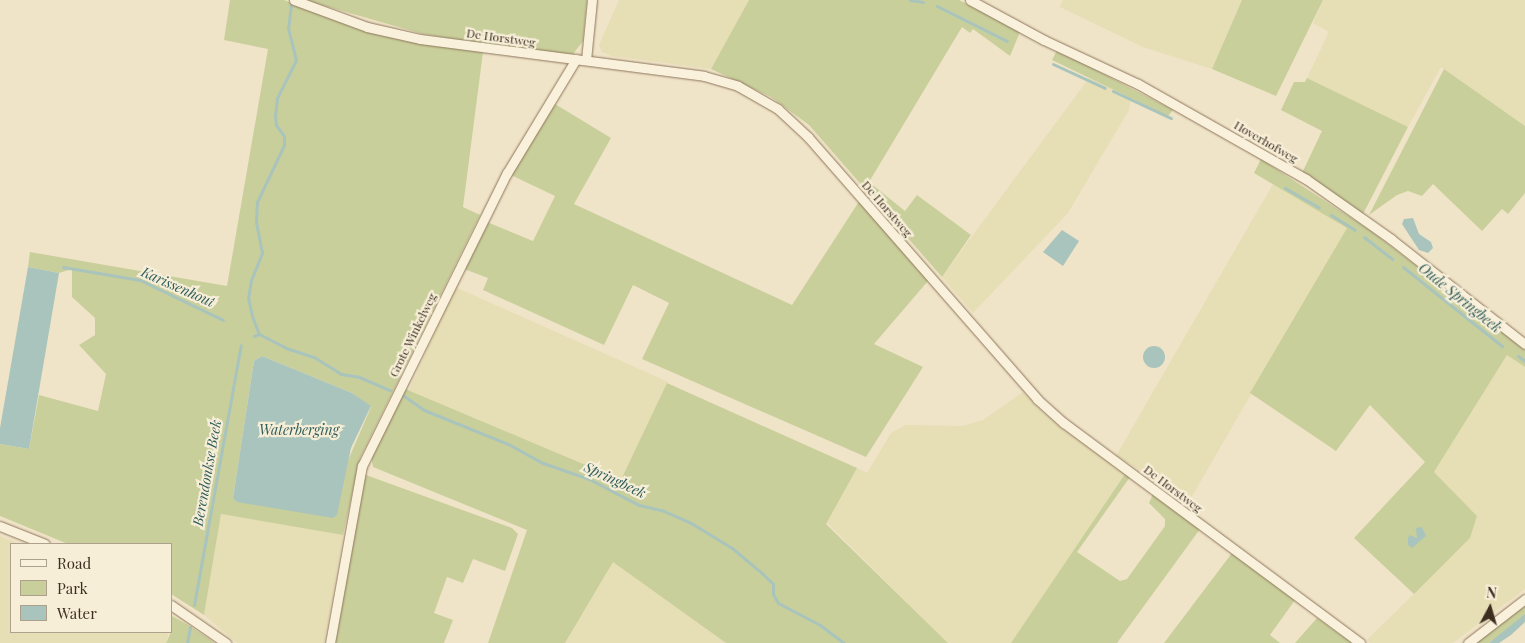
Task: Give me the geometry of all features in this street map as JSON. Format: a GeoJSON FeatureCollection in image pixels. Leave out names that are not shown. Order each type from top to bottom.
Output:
{"type":"FeatureCollection","features":[{"type":"Feature","properties":{"kind":"street","name":"De Horstweg"},"geometry":{"type":"LineString","coordinates":[[294,0],[367,28],[420,39],[704,76],[738,86],[778,109],[808,137],[1037,399],[1064,423],[1360,643]]}},
{"type":"Feature","properties":{"kind":"street"},"geometry":{"type":"LineString","coordinates":[[586,60],[592,0]]}},
{"type":"Feature","properties":{"kind":"street","name":"Hoverhofweg"},"geometry":{"type":"LineString","coordinates":[[974,1],[1044,40],[1138,84],[1306,179],[1391,239],[1525,344]]}},
{"type":"Feature","properties":{"kind":"street","name":"Grote Winkelweg"},"geometry":{"type":"LineString","coordinates":[[330,643],[362,466],[507,173],[576,59]]}},
{"type":"Feature","properties":{"kind":"street"},"geometry":{"type":"LineString","coordinates":[[0,526],[42,543]]}},
{"type":"Feature","properties":{"kind":"street"},"geometry":{"type":"LineString","coordinates":[[1468,643],[1525,599]]}},
{"type":"Feature","properties":{"kind":"street"},"geometry":{"type":"LineString","coordinates":[[172,606],[226,643]]}},
{"type":"Feature","properties":{"kind":"shaded area"},"geometry":{"type":"Polygon","coordinates":[[[619,0],[749,0],[711,69],[611,56],[602,52],[599,45],[619,0]]]}},
{"type":"Feature","properties":{"kind":"shaded area"},"geometry":{"type":"Polygon","coordinates":[[[1063,0],[1242,0],[1212,69],[1143,47],[1060,7],[1063,0]]]}},
{"type":"Feature","properties":{"kind":"shaded area"},"geometry":{"type":"Polygon","coordinates":[[[1323,0],[1525,0],[1525,126],[1441,67],[1408,127],[1307,78],[1329,32],[1313,23],[1323,0]]]}},
{"type":"Feature","properties":{"kind":"shaded area"},"geometry":{"type":"Polygon","coordinates":[[[1089,78],[1131,98],[1129,110],[1068,213],[973,313],[942,277],[1089,78]]]}},
{"type":"Feature","properties":{"kind":"shaded area"},"geometry":{"type":"Polygon","coordinates":[[[1273,184],[1347,227],[1190,499],[1116,456],[1273,184]]]}},
{"type":"Feature","properties":{"kind":"shaded area"},"geometry":{"type":"Polygon","coordinates":[[[455,287],[668,382],[621,486],[409,391],[455,287]]]}},
{"type":"Feature","properties":{"kind":"shaded area"},"geometry":{"type":"Polygon","coordinates":[[[1507,355],[1525,367],[1525,589],[1453,643],[1370,643],[1367,640],[1470,538],[1477,516],[1434,472],[1507,355]]]}},
{"type":"Feature","properties":{"kind":"shaded area"},"geometry":{"type":"Polygon","coordinates":[[[1023,392],[1043,412],[1125,474],[1011,643],[948,643],[825,521],[857,468],[867,473],[891,433],[906,425],[962,426],[983,420],[1023,392]]]}},
{"type":"Feature","properties":{"kind":"shaded area"},"geometry":{"type":"Polygon","coordinates":[[[221,514],[343,535],[324,643],[237,643],[204,615],[221,514]]]}},
{"type":"Feature","properties":{"kind":"shaded area"},"geometry":{"type":"Polygon","coordinates":[[[0,536],[18,543],[10,543],[10,633],[169,633],[166,643],[0,643],[0,536]]]}},
{"type":"Feature","properties":{"kind":"shaded area"},"geometry":{"type":"Polygon","coordinates":[[[613,562],[622,567],[726,643],[565,643],[613,562]]]}},
{"type":"Feature","properties":{"kind":"green space"},"geometry":{"type":"Polygon","coordinates":[[[230,0],[284,0],[327,17],[420,43],[483,52],[463,207],[480,215],[360,458],[343,535],[221,514],[204,615],[172,595],[172,543],[66,543],[0,516],[0,444],[29,449],[39,395],[98,411],[106,374],[79,345],[95,335],[95,318],[72,297],[72,269],[59,273],[28,267],[30,252],[227,286],[268,49],[224,40],[230,0]],[[262,356],[254,361],[233,498],[346,465],[371,407],[352,393],[262,356]]]}},
{"type":"Feature","properties":{"kind":"green space"},"geometry":{"type":"Polygon","coordinates":[[[304,0],[587,0],[583,41],[573,54],[540,53],[423,34],[304,0]]]}},
{"type":"Feature","properties":{"kind":"green space"},"geometry":{"type":"Polygon","coordinates":[[[749,0],[959,0],[1020,32],[1010,56],[973,29],[970,33],[962,27],[869,182],[905,211],[917,195],[971,235],[942,277],[809,125],[771,97],[711,69],[749,0]]]}},
{"type":"Feature","properties":{"kind":"green space"},"geometry":{"type":"Polygon","coordinates":[[[1242,0],[1323,0],[1276,96],[1212,69],[1242,0]]]}},
{"type":"Feature","properties":{"kind":"green space"},"geometry":{"type":"Polygon","coordinates":[[[1057,50],[1173,110],[1168,116],[1052,60],[1057,50]]]}},
{"type":"Feature","properties":{"kind":"green space"},"geometry":{"type":"Polygon","coordinates":[[[1444,69],[1525,126],[1525,193],[1508,214],[1502,209],[1482,231],[1433,184],[1422,196],[1408,191],[1397,195],[1369,215],[1444,69]]]}},
{"type":"Feature","properties":{"kind":"green space"},"geometry":{"type":"Polygon","coordinates":[[[1307,78],[1408,127],[1363,214],[1302,173],[1322,131],[1281,110],[1294,82],[1305,82],[1307,78]]]}},
{"type":"Feature","properties":{"kind":"green space"},"geometry":{"type":"Polygon","coordinates":[[[555,104],[611,138],[574,204],[792,305],[860,200],[928,281],[874,344],[923,367],[866,457],[642,359],[669,303],[633,285],[604,345],[483,290],[488,278],[464,269],[487,222],[533,241],[555,196],[511,175],[555,104]]]}},
{"type":"Feature","properties":{"kind":"green space"},"geometry":{"type":"Polygon","coordinates":[[[1261,159],[1371,231],[1525,349],[1525,367],[1507,355],[1434,472],[1477,516],[1470,538],[1414,594],[1354,538],[1425,462],[1370,405],[1336,451],[1250,393],[1347,228],[1254,173],[1261,159]]]}},
{"type":"Feature","properties":{"kind":"green space"},"geometry":{"type":"Polygon","coordinates":[[[667,383],[857,468],[826,524],[948,643],[726,643],[613,562],[565,643],[488,643],[527,530],[373,467],[371,454],[403,388],[621,480],[667,383]]]}},
{"type":"Feature","properties":{"kind":"green space"},"geometry":{"type":"Polygon","coordinates":[[[1125,474],[1130,477],[1077,552],[1120,581],[1127,579],[1165,526],[1165,519],[1149,503],[1153,494],[1200,529],[1117,643],[1011,643],[1125,474]]]}},
{"type":"Feature","properties":{"kind":"green space"},"geometry":{"type":"Polygon","coordinates":[[[366,475],[512,528],[518,534],[505,571],[473,559],[463,583],[447,577],[434,613],[453,620],[444,643],[334,643],[362,482],[366,475]]]}},
{"type":"Feature","properties":{"kind":"green space"},"geometry":{"type":"Polygon","coordinates":[[[1232,553],[1295,600],[1270,635],[1280,643],[1164,643],[1232,553]]]}},
{"type":"Feature","properties":{"kind":"green space"},"geometry":{"type":"Polygon","coordinates":[[[1525,604],[1525,614],[1507,631],[1489,643],[1475,643],[1525,604]]]}},
{"type":"Feature","properties":{"kind":"green space"},"geometry":{"type":"Polygon","coordinates":[[[172,616],[215,643],[166,643],[172,633],[172,616]]]}},
{"type":"Feature","properties":{"kind":"green space"},"geometry":{"type":"Polygon","coordinates":[[[1317,618],[1352,643],[1295,643],[1317,618]]]}},
{"type":"Feature","properties":{"kind":"water"},"geometry":{"type":"Polygon","coordinates":[[[1413,218],[1419,234],[1431,242],[1433,248],[1428,253],[1419,250],[1402,224],[1404,219],[1413,218]]]}},
{"type":"Feature","properties":{"kind":"water"},"geometry":{"type":"Polygon","coordinates":[[[1062,230],[1079,241],[1063,266],[1043,252],[1062,230]]]}},
{"type":"Feature","properties":{"kind":"water"},"geometry":{"type":"Polygon","coordinates":[[[28,267],[59,273],[29,449],[0,444],[0,428],[28,267]]]}},
{"type":"Feature","properties":{"kind":"water"},"geometry":{"type":"Polygon","coordinates":[[[1154,346],[1162,349],[1165,357],[1162,365],[1154,368],[1146,365],[1143,357],[1146,349],[1154,346]]]}},
{"type":"Feature","properties":{"kind":"water","name":"Waterberging"},"geometry":{"type":"Polygon","coordinates":[[[262,356],[352,393],[371,406],[351,448],[337,515],[333,518],[237,502],[233,498],[254,361],[262,356]]]}},
{"type":"Feature","properties":{"kind":"water"},"geometry":{"type":"Polygon","coordinates":[[[1422,527],[1426,536],[1412,548],[1408,545],[1408,538],[1410,535],[1417,538],[1416,528],[1422,527]]]}},
{"type":"Feature","properties":{"kind":"water"},"geometry":{"type":"Polygon","coordinates":[[[1525,614],[1525,622],[1511,635],[1499,643],[1489,643],[1525,614]]]}},
{"type":"Feature","properties":{"kind":"waterway","name":"Oude Springbeek"},"geometry":{"type":"LineString","coordinates":[[910,0],[923,2]]}},
{"type":"Feature","properties":{"kind":"waterway","name":"Springbeek"},"geometry":{"type":"LineString","coordinates":[[291,5],[288,28],[296,60],[277,98],[276,125],[284,136],[284,145],[257,202],[256,222],[262,253],[251,280],[248,298],[252,316],[259,334],[286,348],[314,357],[341,374],[359,377],[390,390]]}},
{"type":"Feature","properties":{"kind":"waterway","name":"Oude Springbeek"},"geometry":{"type":"LineString","coordinates":[[937,6],[1007,41]]}},
{"type":"Feature","properties":{"kind":"waterway","name":"Oude Springbeek"},"geometry":{"type":"LineString","coordinates":[[1053,64],[1105,88]]}},
{"type":"Feature","properties":{"kind":"waterway","name":"Oude Springbeek"},"geometry":{"type":"LineString","coordinates":[[1113,91],[1171,118]]}},
{"type":"Feature","properties":{"kind":"waterway","name":"Oude Springbeek"},"geometry":{"type":"LineString","coordinates":[[1285,188],[1319,208]]}},
{"type":"Feature","properties":{"kind":"waterway","name":"Oude Springbeek"},"geometry":{"type":"LineString","coordinates":[[1331,215],[1355,230]]}},
{"type":"Feature","properties":{"kind":"waterway","name":"Oude Springbeek"},"geometry":{"type":"LineString","coordinates":[[1364,237],[1392,259]]}},
{"type":"Feature","properties":{"kind":"waterway","name":"Karissenhout"},"geometry":{"type":"LineString","coordinates":[[63,267],[140,280],[223,320]]}},
{"type":"Feature","properties":{"kind":"waterway","name":"Oude Springbeek"},"geometry":{"type":"LineString","coordinates":[[1403,267],[1502,346]]}},
{"type":"Feature","properties":{"kind":"waterway","name":"Springbeek"},"geometry":{"type":"LineString","coordinates":[[254,336],[259,334]]}},
{"type":"Feature","properties":{"kind":"waterway","name":"Berendonkse Beek"},"geometry":{"type":"LineString","coordinates":[[194,605],[241,345]]}},
{"type":"Feature","properties":{"kind":"waterway","name":"Oude Springbeek"},"geometry":{"type":"LineString","coordinates":[[1518,356],[1525,361]]}},
{"type":"Feature","properties":{"kind":"waterway","name":"Springbeek"},"geometry":{"type":"LineString","coordinates":[[404,396],[424,410],[510,445],[543,463],[589,479],[639,505],[664,511],[691,523],[732,548],[762,573],[773,584],[773,594],[778,603],[820,625],[844,643]]}},
{"type":"Feature","properties":{"kind":"waterway","name":"Berendonkse Beek"},"geometry":{"type":"LineString","coordinates":[[187,643],[190,627]]}}]}
